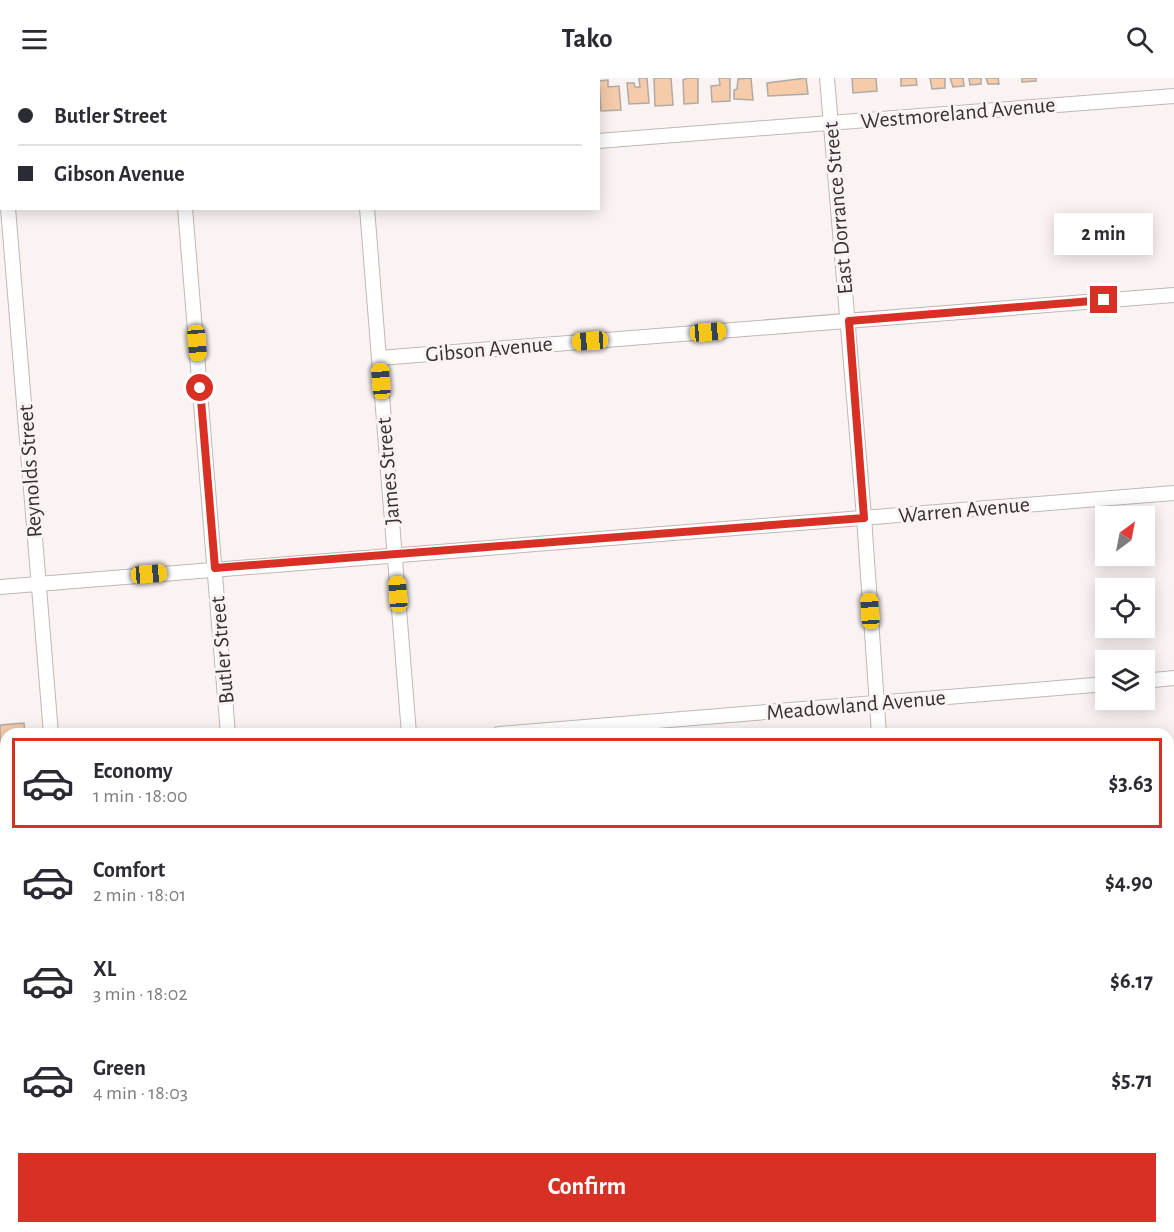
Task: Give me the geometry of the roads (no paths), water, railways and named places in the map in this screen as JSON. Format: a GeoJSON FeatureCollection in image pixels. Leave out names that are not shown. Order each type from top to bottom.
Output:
{"type":"FeatureCollection","features":[{"type":"Feature","properties":{"kind":"street","name":"East Dorrance Street"},"geometry":{"type":"LineString","coordinates":[[827,78],[849,321],[879,728]]}},
{"type":"Feature","properties":{"kind":"street","name":"Westmoreland Avenue"},"geometry":{"type":"LineString","coordinates":[[600,141],[1174,96]]}},
{"type":"Feature","properties":{"kind":"street","name":"Reynolds Street"},"geometry":{"type":"LineString","coordinates":[[8,210],[51,728]]}},
{"type":"Feature","properties":{"kind":"street","name":"Butler Street"},"geometry":{"type":"LineString","coordinates":[[186,210],[228,728]]}},
{"type":"Feature","properties":{"kind":"street","name":"James Street"},"geometry":{"type":"LineString","coordinates":[[367,210],[409,728]]}},
{"type":"Feature","properties":{"kind":"street","name":"Gibson Avenue"},"geometry":{"type":"LineString","coordinates":[[379,358],[1174,295]]}},
{"type":"Feature","properties":{"kind":"street","name":"Warren Avenue"},"geometry":{"type":"LineString","coordinates":[[0,587],[1174,493]]}},
{"type":"Feature","properties":{"kind":"street"},"geometry":{"type":"LineString","coordinates":[[1155,680],[1174,678]]}},
{"type":"Feature","properties":{"kind":"street","name":"Meadowland Avenue"},"geometry":{"type":"LineString","coordinates":[[575,728],[1095,685]]}}]}
